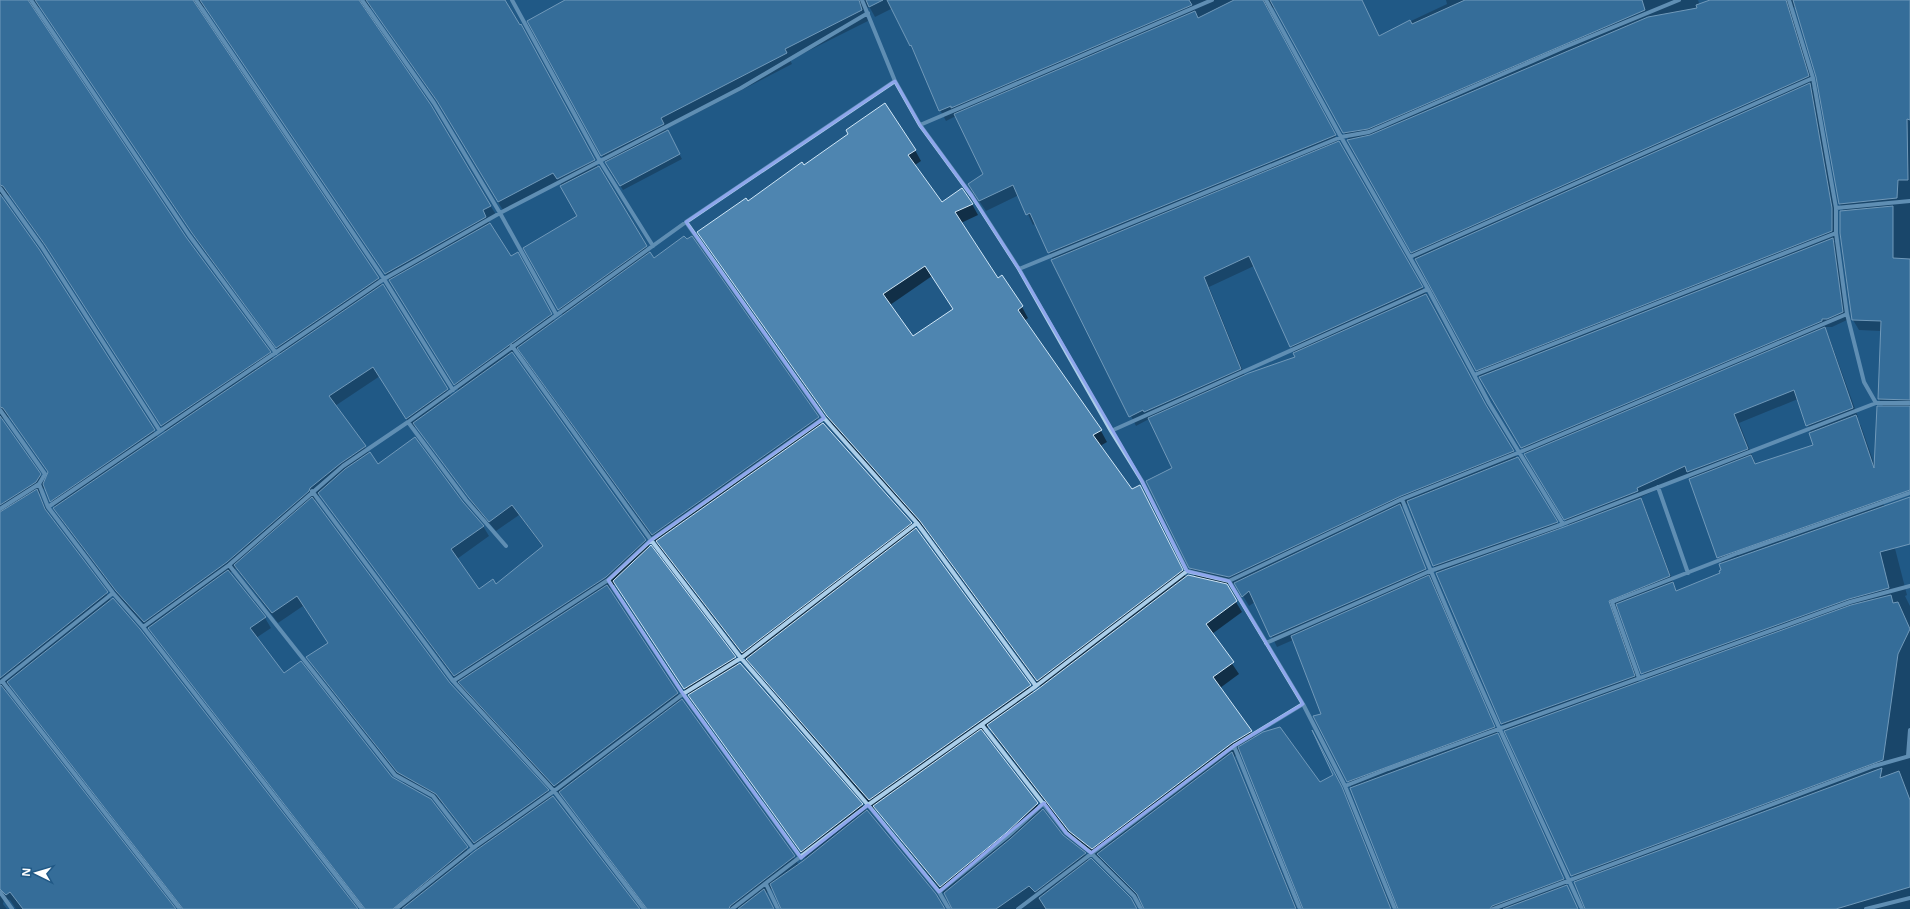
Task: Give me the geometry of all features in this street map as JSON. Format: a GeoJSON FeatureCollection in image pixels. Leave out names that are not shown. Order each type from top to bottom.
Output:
{"type":"FeatureCollection","features":[{"type":"Feature","properties":{"kind":"street"},"geometry":{"type":"LineString","coordinates":[[31,0],[189,235],[276,353]]}},
{"type":"Feature","properties":{"kind":"street"},"geometry":{"type":"LineString","coordinates":[[196,0],[384,279],[453,390]]}},
{"type":"Feature","properties":{"kind":"street"},"geometry":{"type":"LineString","coordinates":[[362,0],[434,103],[500,213],[556,314]]}},
{"type":"Feature","properties":{"kind":"street"},"geometry":{"type":"LineString","coordinates":[[512,0],[600,161],[653,246]]}},
{"type":"Feature","properties":{"kind":"street"},"geometry":{"type":"LineString","coordinates":[[862,0],[895,81],[920,124],[972,196],[1019,269],[1111,431],[1142,481],[1187,571]]}},
{"type":"Feature","properties":{"kind":"street"},"geometry":{"type":"LineString","coordinates":[[920,124],[1212,0]]}},
{"type":"Feature","properties":{"kind":"street"},"geometry":{"type":"LineString","coordinates":[[1266,0],[1341,137],[1428,289],[1489,403],[1563,524]]}},
{"type":"Feature","properties":{"kind":"street"},"geometry":{"type":"LineString","coordinates":[[1019,269],[1341,137],[1369,132],[1565,47],[1679,0]]}},
{"type":"Feature","properties":{"kind":"street"},"geometry":{"type":"LineString","coordinates":[[1789,0],[1813,78],[1836,208],[1836,233],[1847,314],[1864,382],[1876,403]]}},
{"type":"Feature","properties":{"kind":"street"},"geometry":{"type":"LineString","coordinates":[[48,507],[384,279],[500,213],[741,88],[868,13]]}},
{"type":"Feature","properties":{"kind":"street"},"geometry":{"type":"LineString","coordinates":[[1410,257],[1813,78]]}},
{"type":"Feature","properties":{"kind":"street"},"geometry":{"type":"LineString","coordinates":[[143,627],[229,565],[312,491],[343,466],[453,390],[556,314],[686,222],[895,81]]}},
{"type":"Feature","properties":{"kind":"street"},"geometry":{"type":"LineString","coordinates":[[0,188],[42,247],[160,431]]}},
{"type":"Feature","properties":{"kind":"street"},"geometry":{"type":"LineString","coordinates":[[1836,208],[1910,201]]}},
{"type":"Feature","properties":{"kind":"street"},"geometry":{"type":"LineString","coordinates":[[686,222],[824,418],[916,523],[1036,686]]}},
{"type":"Feature","properties":{"kind":"street"},"geometry":{"type":"LineString","coordinates":[[1474,375],[1836,233]]}},
{"type":"Feature","properties":{"kind":"street"},"geometry":{"type":"LineString","coordinates":[[1111,431],[1428,289]]}},
{"type":"Feature","properties":{"kind":"street"},"geometry":{"type":"LineString","coordinates":[[1187,571],[1229,581],[1402,499],[1520,452],[1847,314]]}},
{"type":"Feature","properties":{"kind":"street"},"geometry":{"type":"LineString","coordinates":[[512,346],[651,540],[741,658],[868,806],[939,892],[950,909]]}},
{"type":"Feature","properties":{"kind":"street"},"geometry":{"type":"LineString","coordinates":[[1266,644],[1430,571],[1563,524],[1876,403],[1910,403]]}},
{"type":"Feature","properties":{"kind":"street"},"geometry":{"type":"LineString","coordinates":[[0,410],[45,474],[39,484],[0,509]]}},
{"type":"Feature","properties":{"kind":"street"},"geometry":{"type":"LineString","coordinates":[[453,682],[608,580],[651,540],[824,418]]}},
{"type":"Feature","properties":{"kind":"street"},"geometry":{"type":"LineString","coordinates":[[408,422],[466,500],[506,546]]}},
{"type":"Feature","properties":{"kind":"street"},"geometry":{"type":"LineString","coordinates":[[39,484],[48,507],[362,909]]}},
{"type":"Feature","properties":{"kind":"street"},"geometry":{"type":"LineString","coordinates":[[1658,487],[1688,573]]}},
{"type":"Feature","properties":{"kind":"street"},"geometry":{"type":"LineString","coordinates":[[312,491],[453,682],[554,791],[644,909]]}},
{"type":"Feature","properties":{"kind":"street"},"geometry":{"type":"LineString","coordinates":[[1639,678],[1612,602],[1746,551],[1910,493]]}},
{"type":"Feature","properties":{"kind":"street"},"geometry":{"type":"LineString","coordinates":[[1402,499],[1430,571],[1499,728],[1582,909]]}},
{"type":"Feature","properties":{"kind":"street"},"geometry":{"type":"LineString","coordinates":[[396,909],[473,848],[554,791],[683,694],[741,658],[916,523]]}},
{"type":"Feature","properties":{"kind":"street"},"geometry":{"type":"LineString","coordinates":[[229,565],[395,775],[433,796],[473,848]]}},
{"type":"Feature","properties":{"kind":"street"},"geometry":{"type":"LineString","coordinates":[[732,909],[868,806],[1036,686],[1187,571]]}},
{"type":"Feature","properties":{"kind":"street"},"geometry":{"type":"LineString","coordinates":[[608,580],[683,694],[801,858]]}},
{"type":"Feature","properties":{"kind":"street"},"geometry":{"type":"LineString","coordinates":[[1229,581],[1303,704],[1345,786],[1395,909]]}},
{"type":"Feature","properties":{"kind":"street"},"geometry":{"type":"LineString","coordinates":[[1345,786],[1499,728],[1850,602],[1910,586]]}},
{"type":"Feature","properties":{"kind":"street"},"geometry":{"type":"LineString","coordinates":[[113,592],[1,682],[180,909]]}},
{"type":"Feature","properties":{"kind":"street"},"geometry":{"type":"LineString","coordinates":[[1018,909],[1234,746],[1303,704]]}},
{"type":"Feature","properties":{"kind":"street"},"geometry":{"type":"LineString","coordinates":[[982,725],[1066,833],[1091,853],[1134,896],[1141,909]]}},
{"type":"Feature","properties":{"kind":"street"},"geometry":{"type":"LineString","coordinates":[[1493,909],[1570,882],[1874,766],[1909,756],[1910,730]]}},
{"type":"Feature","properties":{"kind":"street"},"geometry":{"type":"LineString","coordinates":[[1234,746],[1300,909]]}},
{"type":"Feature","properties":{"kind":"street"},"geometry":{"type":"LineString","coordinates":[[939,892],[1008,836],[1044,803]]}},
{"type":"Feature","properties":{"kind":"street"},"geometry":{"type":"LineString","coordinates":[[766,884],[778,909]]}},
{"type":"Feature","properties":{"kind":"street"},"geometry":{"type":"LineString","coordinates":[[0,892],[12,909]]}},
{"type":"Feature","properties":{"kind":"street"},"geometry":{"type":"LineString","coordinates":[[1866,909],[1910,898]]}},
{"type":"Feature","properties":{"kind":"highlighted area"},"geometry":{"type":"Polygon","coordinates":[[[895,81],[920,125],[972,196],[1019,269],[1142,481],[1187,571],[1229,581],[1303,704],[1234,746],[1091,853],[1066,833],[1044,803],[939,892],[868,805],[801,858],[683,694],[608,580],[651,540],[824,418],[686,222],[895,81]]]}},
{"type":"Feature","properties":{"kind":"building"},"geometry":{"type":"Polygon","coordinates":[[[0,0],[28,0],[186,237],[271,352],[161,426],[45,245],[3,186],[0,185],[0,0]]]}},
{"type":"Feature","properties":{"kind":"building"},"geometry":{"type":"Polygon","coordinates":[[[35,0],[193,0],[379,278],[276,348],[192,233],[35,0]]]}},
{"type":"Feature","properties":{"kind":"building"},"geometry":{"type":"Polygon","coordinates":[[[200,0],[359,0],[431,105],[491,206],[483,210],[486,217],[385,274],[200,0]]]}},
{"type":"Feature","properties":{"kind":"building"},"geometry":{"type":"Polygon","coordinates":[[[366,0],[505,0],[520,25],[521,24],[595,160],[557,179],[553,173],[498,202],[437,101],[366,0]]]}},
{"type":"Feature","properties":{"kind":"building"},"geometry":{"type":"Polygon","coordinates":[[[565,0],[859,0],[862,10],[785,49],[787,53],[661,118],[664,124],[601,156],[527,21],[565,0]]]}},
{"type":"Feature","properties":{"kind":"building"},"geometry":{"type":"Polygon","coordinates":[[[866,0],[883,0],[869,7],[866,0]]]}},
{"type":"Feature","properties":{"kind":"building"},"geometry":{"type":"Polygon","coordinates":[[[887,0],[1189,0],[1192,5],[951,108],[951,106],[939,111],[911,45],[910,46],[887,0]]]}},
{"type":"Feature","properties":{"kind":"building"},"geometry":{"type":"Polygon","coordinates":[[[1234,0],[1263,0],[1336,135],[1048,253],[1030,213],[1026,215],[1013,185],[979,201],[968,184],[983,174],[954,114],[1195,11],[1198,18],[1234,0]]]}},
{"type":"Feature","properties":{"kind":"building"},"geometry":{"type":"Polygon","coordinates":[[[1270,0],[1362,0],[1379,36],[1410,20],[1412,24],[1465,0],[1642,0],[1645,10],[1368,129],[1343,133],[1270,0]]]}},
{"type":"Feature","properties":{"kind":"building"},"geometry":{"type":"Polygon","coordinates":[[[1710,0],[1786,0],[1809,76],[1411,253],[1347,140],[1370,135],[1648,17],[1697,8],[1696,5],[1710,0]]]}},
{"type":"Feature","properties":{"kind":"building"},"geometry":{"type":"Polygon","coordinates":[[[1793,0],[1910,0],[1910,120],[1907,119],[1908,180],[1898,180],[1897,198],[1839,204],[1816,77],[1793,0]]]}},
{"type":"Feature","properties":{"kind":"building"},"geometry":{"type":"Polygon","coordinates":[[[1810,83],[1832,208],[1832,231],[1476,371],[1415,259],[1810,83]]]}},
{"type":"Feature","properties":{"kind":"building"},"geometry":{"type":"Polygon","coordinates":[[[885,103],[916,150],[908,155],[942,202],[962,188],[973,204],[955,212],[998,278],[1002,275],[1023,306],[1018,310],[1102,430],[1093,435],[1132,489],[1140,485],[1183,570],[1037,681],[920,521],[827,416],[697,232],[746,198],[748,201],[802,162],[804,165],[848,134],[846,130],[885,103]],[[925,266],[883,294],[913,336],[953,309],[925,266]]]}},
{"type":"Feature","properties":{"kind":"building"},"geometry":{"type":"Polygon","coordinates":[[[668,130],[680,154],[620,186],[605,162],[668,130]]]}},
{"type":"Feature","properties":{"kind":"building"},"geometry":{"type":"Polygon","coordinates":[[[1339,141],[1423,287],[1290,347],[1249,256],[1204,277],[1241,369],[1144,412],[1143,410],[1129,417],[1051,260],[1339,141]]]}},
{"type":"Feature","properties":{"kind":"building"},"geometry":{"type":"Polygon","coordinates":[[[599,166],[647,246],[558,310],[523,248],[577,216],[560,186],[599,166]]]}},
{"type":"Feature","properties":{"kind":"building"},"geometry":{"type":"Polygon","coordinates":[[[0,194],[39,249],[155,430],[50,502],[43,484],[48,472],[3,408],[0,407],[0,194]]]}},
{"type":"Feature","properties":{"kind":"building"},"geometry":{"type":"Polygon","coordinates":[[[1893,206],[1893,258],[1910,259],[1910,400],[1878,399],[1881,321],[1852,320],[1840,233],[1840,211],[1893,206]]]}},
{"type":"Feature","properties":{"kind":"building"},"geometry":{"type":"Polygon","coordinates":[[[490,223],[511,256],[518,252],[552,314],[454,385],[389,280],[490,223]]]}},
{"type":"Feature","properties":{"kind":"building"},"geometry":{"type":"Polygon","coordinates":[[[684,236],[687,239],[692,236],[819,417],[652,535],[517,348],[650,252],[654,258],[684,236]]]}},
{"type":"Feature","properties":{"kind":"building"},"geometry":{"type":"Polygon","coordinates":[[[1833,238],[1843,312],[1827,319],[1822,319],[1822,321],[1521,448],[1479,377],[1833,238]]]}},
{"type":"Feature","properties":{"kind":"building"},"geometry":{"type":"Polygon","coordinates":[[[383,284],[448,389],[406,419],[373,367],[329,396],[366,446],[341,463],[310,488],[309,491],[227,562],[144,622],[116,591],[53,508],[383,284]]]}},
{"type":"Feature","properties":{"kind":"building"},"geometry":{"type":"Polygon","coordinates":[[[1426,294],[1486,405],[1514,451],[1401,496],[1229,577],[1189,568],[1146,481],[1172,468],[1148,418],[1249,373],[1295,357],[1293,353],[1426,294]]]}},
{"type":"Feature","properties":{"kind":"building"},"geometry":{"type":"Polygon","coordinates":[[[1825,327],[1853,408],[1806,426],[1794,390],[1734,414],[1748,449],[1687,472],[1685,466],[1637,488],[1638,491],[1564,520],[1524,454],[1825,327]]]}},
{"type":"Feature","properties":{"kind":"building"},"geometry":{"type":"Polygon","coordinates":[[[512,352],[646,540],[606,577],[454,676],[318,493],[345,469],[370,452],[378,464],[415,437],[463,502],[484,526],[451,549],[479,589],[493,579],[496,584],[543,546],[512,505],[489,522],[469,498],[413,423],[512,352]]]}},
{"type":"Feature","properties":{"kind":"building"},"geometry":{"type":"Polygon","coordinates":[[[1877,406],[1910,406],[1910,490],[1717,558],[1689,479],[1751,455],[1755,464],[1813,445],[1809,433],[1856,415],[1874,468],[1877,406]]]}},
{"type":"Feature","properties":{"kind":"building"},"geometry":{"type":"Polygon","coordinates":[[[0,416],[41,474],[36,482],[0,505],[0,416]]]}},
{"type":"Feature","properties":{"kind":"building"},"geometry":{"type":"Polygon","coordinates":[[[823,423],[912,523],[742,653],[656,541],[823,423]]]}},
{"type":"Feature","properties":{"kind":"building"},"geometry":{"type":"Polygon","coordinates":[[[1518,457],[1558,522],[1433,566],[1407,501],[1518,457]]]}},
{"type":"Feature","properties":{"kind":"building"},"geometry":{"type":"Polygon","coordinates":[[[37,489],[45,509],[108,592],[0,678],[0,512],[37,489]]]}},
{"type":"Feature","properties":{"kind":"building"},"geometry":{"type":"Polygon","coordinates":[[[312,497],[450,683],[549,790],[474,843],[436,794],[397,772],[306,657],[328,643],[297,596],[272,613],[234,565],[312,497]]]}},
{"type":"Feature","properties":{"kind":"building"},"geometry":{"type":"Polygon","coordinates":[[[1910,497],[1910,544],[1880,552],[1889,588],[1849,599],[1641,674],[1616,604],[1673,582],[1676,591],[1720,573],[1719,571],[1721,570],[1719,564],[1910,497]]]}},
{"type":"Feature","properties":{"kind":"building"},"geometry":{"type":"Polygon","coordinates":[[[1641,498],[1670,576],[1609,601],[1635,676],[1501,724],[1436,573],[1641,498]]]}},
{"type":"Feature","properties":{"kind":"building"},"geometry":{"type":"Polygon","coordinates":[[[1400,504],[1426,569],[1270,637],[1249,591],[1242,597],[1234,583],[1400,504]]]}},
{"type":"Feature","properties":{"kind":"building"},"geometry":{"type":"Polygon","coordinates":[[[916,528],[1031,685],[869,800],[746,659],[916,528]]]}},
{"type":"Feature","properties":{"kind":"building"},"geometry":{"type":"Polygon","coordinates":[[[651,545],[736,657],[684,689],[613,581],[651,545]]]}},
{"type":"Feature","properties":{"kind":"building"},"geometry":{"type":"Polygon","coordinates":[[[228,570],[266,617],[250,628],[284,673],[301,661],[392,777],[431,799],[468,847],[393,909],[365,909],[148,628],[228,570]]]}},
{"type":"Feature","properties":{"kind":"building"},"geometry":{"type":"Polygon","coordinates":[[[1188,575],[1227,584],[1237,601],[1206,624],[1234,662],[1213,677],[1252,731],[1232,743],[1092,849],[1069,831],[987,725],[1038,689],[1188,575]]]}},
{"type":"Feature","properties":{"kind":"building"},"geometry":{"type":"Polygon","coordinates":[[[1429,575],[1495,727],[1347,782],[1313,716],[1321,714],[1291,636],[1429,575]]]}},
{"type":"Feature","properties":{"kind":"building"},"geometry":{"type":"Polygon","coordinates":[[[607,585],[678,693],[554,786],[458,682],[607,585]]]}},
{"type":"Feature","properties":{"kind":"building"},"geometry":{"type":"Polygon","coordinates":[[[1891,595],[1893,603],[1898,602],[1910,629],[1898,654],[1883,760],[1571,876],[1504,731],[1851,605],[1891,595]]]}},
{"type":"Feature","properties":{"kind":"building"},"geometry":{"type":"Polygon","coordinates":[[[113,598],[140,629],[358,909],[183,909],[7,682],[113,598]]]}},
{"type":"Feature","properties":{"kind":"building"},"geometry":{"type":"Polygon","coordinates":[[[740,663],[863,804],[801,852],[688,695],[740,663]]]}},
{"type":"Feature","properties":{"kind":"building"},"geometry":{"type":"Polygon","coordinates":[[[0,685],[176,909],[23,909],[10,892],[6,895],[0,889],[0,685]]]}},
{"type":"Feature","properties":{"kind":"building"},"geometry":{"type":"Polygon","coordinates":[[[682,699],[795,856],[730,906],[729,909],[647,909],[559,792],[682,699]]]}},
{"type":"Feature","properties":{"kind":"building"},"geometry":{"type":"Polygon","coordinates":[[[1280,727],[1320,782],[1333,775],[1312,730],[1342,787],[1391,909],[1303,909],[1238,747],[1263,732],[1280,727]]]}},
{"type":"Feature","properties":{"kind":"building"},"geometry":{"type":"Polygon","coordinates":[[[981,729],[1038,803],[1006,833],[940,887],[873,806],[981,729]]]}},
{"type":"Feature","properties":{"kind":"building"},"geometry":{"type":"Polygon","coordinates":[[[1498,733],[1564,879],[1492,906],[1490,909],[1398,909],[1350,788],[1498,733]]]}},
{"type":"Feature","properties":{"kind":"building"},"geometry":{"type":"Polygon","coordinates":[[[1232,752],[1296,909],[1144,909],[1137,894],[1097,854],[1232,752]]]}},
{"type":"Feature","properties":{"kind":"building"},"geometry":{"type":"Polygon","coordinates":[[[1882,768],[1880,778],[1899,771],[1910,800],[1910,887],[1836,909],[1585,909],[1574,882],[1882,768]]]}},
{"type":"Feature","properties":{"kind":"building"},"geometry":{"type":"Polygon","coordinates":[[[553,796],[640,909],[402,909],[475,851],[553,796]]]}},
{"type":"Feature","properties":{"kind":"building"},"geometry":{"type":"Polygon","coordinates":[[[1043,809],[1063,835],[1086,853],[1035,892],[1029,886],[996,909],[952,909],[944,893],[1010,839],[1043,809]]]}},
{"type":"Feature","properties":{"kind":"building"},"geometry":{"type":"Polygon","coordinates":[[[867,810],[936,894],[945,909],[781,909],[770,884],[803,861],[867,810]]]}},
{"type":"Feature","properties":{"kind":"building"},"geometry":{"type":"Polygon","coordinates":[[[1091,858],[1131,898],[1137,909],[1046,909],[1039,898],[1091,858]]]}},
{"type":"Feature","properties":{"kind":"building"},"geometry":{"type":"Polygon","coordinates":[[[1567,885],[1578,909],[1503,909],[1567,885]]]}},
{"type":"Feature","properties":{"kind":"building"},"geometry":{"type":"Polygon","coordinates":[[[764,889],[774,909],[738,909],[764,889]]]}}]}
